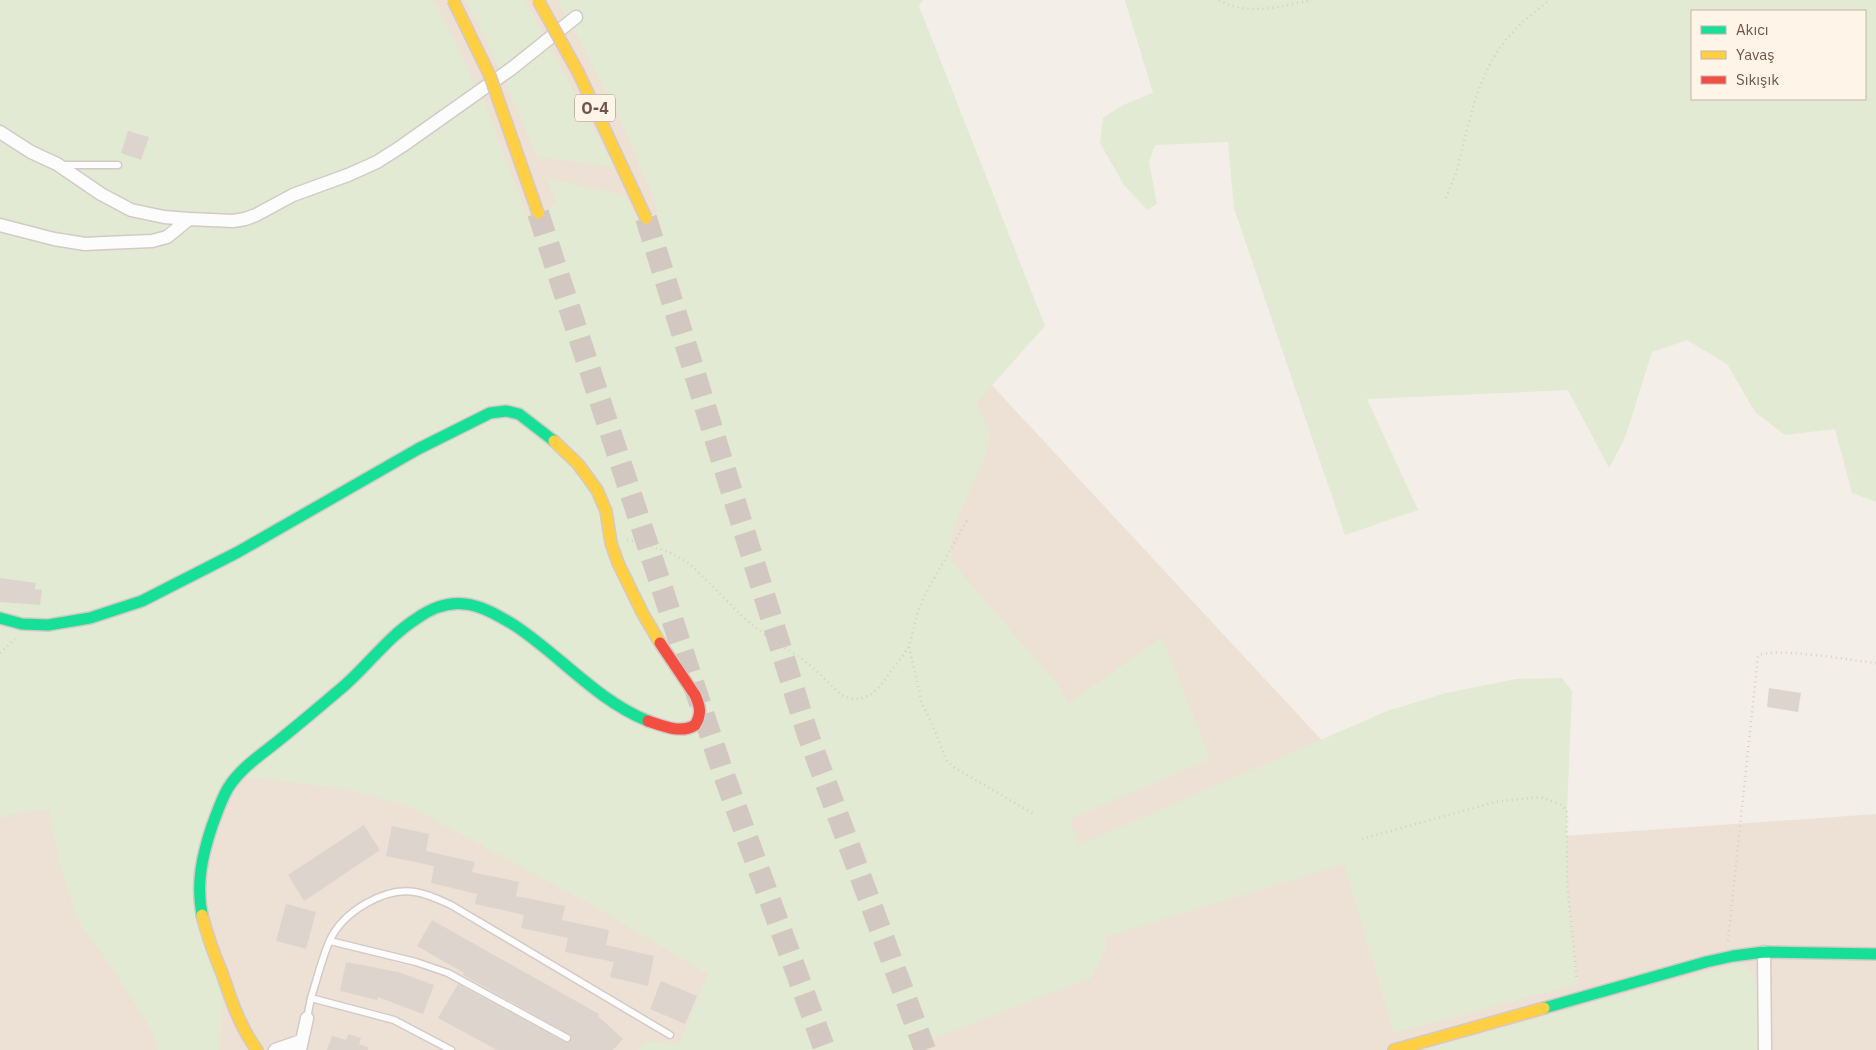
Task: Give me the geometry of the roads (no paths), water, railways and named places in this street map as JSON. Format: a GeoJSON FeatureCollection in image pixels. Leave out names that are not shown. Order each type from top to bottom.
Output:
{"type":"FeatureCollection","features":[{"type":"Feature","properties":{"kind":"main road"},"geometry":{"type":"LineString","coordinates":[[453,0],[490,76],[538,213]]}},
{"type":"Feature","properties":{"kind":"main road","name":"O-4"},"geometry":{"type":"LineString","coordinates":[[538,0],[578,72],[646,218]]}},
{"type":"Feature","properties":{"kind":"main road"},"geometry":{"type":"LineString","coordinates":[[0,618],[34,626],[48,625],[90,618],[142,601],[255,542],[418,449],[502,410],[526,417],[582,467],[603,502],[611,540],[619,565],[643,613],[697,700],[700,710],[698,720],[693,727],[682,729],[663,726],[642,719],[592,687],[519,628],[494,613],[476,606],[462,603],[449,604],[432,610],[400,629],[351,680],[252,761],[237,776],[220,802],[202,859],[199,884],[200,907],[205,931],[236,1010],[252,1044],[257,1050]]}},
{"type":"Feature","properties":{"kind":"main road"},"geometry":{"type":"LineString","coordinates":[[1401,1049],[1579,997],[1726,958],[1764,952],[1876,954]]}},
{"type":"Feature","properties":{"kind":"street"},"geometry":{"type":"LineString","coordinates":[[0,132],[31,152],[60,165],[124,207],[143,213],[189,219],[233,221],[256,215],[293,195],[332,182],[377,162],[510,68],[576,17]]}},
{"type":"Feature","properties":{"kind":"street"},"geometry":{"type":"LineString","coordinates":[[0,225],[54,239],[85,244],[105,244],[152,241],[166,237],[189,219]]}},
{"type":"Feature","properties":{"kind":"street"},"geometry":{"type":"LineString","coordinates":[[1764,952],[1765,1050]]}},
{"type":"Feature","properties":{"kind":"street"},"geometry":{"type":"LineString","coordinates":[[275,1050],[300,1046],[307,1018]]}},
{"type":"Feature","properties":{"kind":"lane"},"geometry":{"type":"LineString","coordinates":[[60,165],[118,166]]}},
{"type":"Feature","properties":{"kind":"lane"},"geometry":{"type":"LineString","coordinates":[[307,1018],[311,998],[330,940],[337,927],[350,913],[368,902],[388,894],[414,892],[451,905],[670,1035]]}},
{"type":"Feature","properties":{"kind":"lane"},"geometry":{"type":"LineString","coordinates":[[330,940],[416,962],[448,973],[567,1038]]}},
{"type":"Feature","properties":{"kind":"lane"},"geometry":{"type":"LineString","coordinates":[[311,998],[394,1020],[452,1050]]}},
{"type":"Feature","properties":{"kind":"tunnel"},"geometry":{"type":"LineString","coordinates":[[538,213],[721,767],[825,1050]]}},
{"type":"Feature","properties":{"kind":"tunnel"},"geometry":{"type":"LineString","coordinates":[[646,218],[808,735],[925,1050]]}}]}
